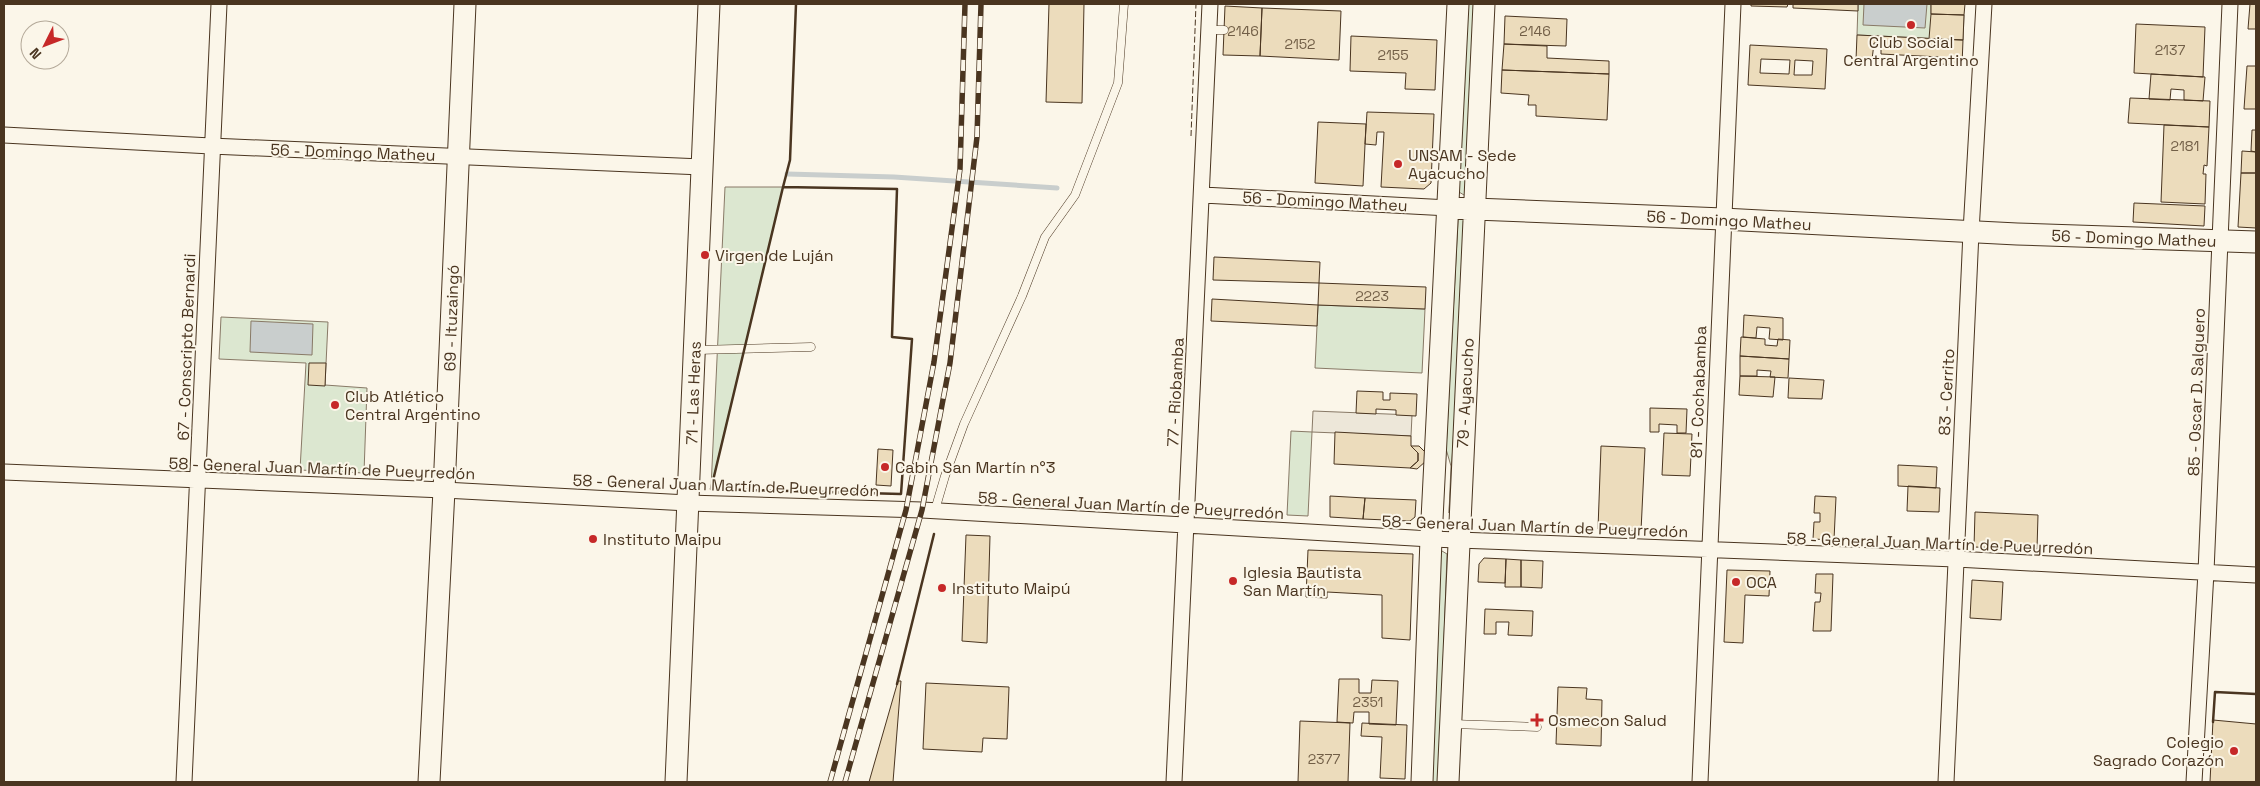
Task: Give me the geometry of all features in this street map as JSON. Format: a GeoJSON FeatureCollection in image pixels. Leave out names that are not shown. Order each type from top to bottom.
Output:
{"type":"FeatureCollection","features":[{"type":"Feature","properties":{"kind":"street","name":"67 - Conscripto Bernardi"},"geometry":{"type":"LineString","coordinates":[[184,782],[211,146],[219,4]]}},
{"type":"Feature","properties":{"kind":"street","name":"69 - Ituzaingó"},"geometry":{"type":"LineString","coordinates":[[429,782],[465,4]]}},
{"type":"Feature","properties":{"kind":"street","name":"71 - Las Heras"},"geometry":{"type":"LineString","coordinates":[[676,782],[709,4]]}},
{"type":"Feature","properties":{"kind":"street","name":"77 - Riobamba"},"geometry":{"type":"LineString","coordinates":[[1174,782],[1203,195],[1216,30],[1210,4]]}},
{"type":"Feature","properties":{"kind":"street","name":"79 - Ayacucho"},"geometry":{"type":"LineString","coordinates":[[1422,782],[1431,540],[1458,4]]}},
{"type":"Feature","properties":{"kind":"street","name":"79 - Ayacucho"},"geometry":{"type":"LineString","coordinates":[[1448,782],[1484,4]]}},
{"type":"Feature","properties":{"kind":"street","name":"81 - Cochabamba"},"geometry":{"type":"LineString","coordinates":[[1700,782],[1722,219],[1733,4]]}},
{"type":"Feature","properties":{"kind":"street","name":"83 - Cerrito"},"geometry":{"type":"LineString","coordinates":[[1946,782],[1971,232],[1984,4]]}},
{"type":"Feature","properties":{"kind":"street","name":"85 - Oscar D. Salguero"},"geometry":{"type":"LineString","coordinates":[[2194,782],[2206,572],[2230,4]]}},
{"type":"Feature","properties":{"kind":"street","name":"56 - Domingo Matheu"},"geometry":{"type":"LineString","coordinates":[[4,135],[211,146],[702,167]]}},
{"type":"Feature","properties":{"kind":"street","name":"56 - Domingo Matheu"},"geometry":{"type":"LineString","coordinates":[[1203,195],[1971,232],[2256,242]]}},
{"type":"Feature","properties":{"kind":"street","name":"58 - General Juan Martín de Pueyrredón"},"geometry":{"type":"LineString","coordinates":[[4,472],[444,490],[688,503],[935,510],[1431,540],[1956,559],[2256,575]]}},
{"type":"Feature","properties":{"kind":"lane"},"geometry":{"type":"LineString","coordinates":[[935,510],[964,424],[1022,296],[1045,237],[1075,195],[1118,83],[1124,4]]}},
{"type":"Feature","properties":{"kind":"lane"},"geometry":{"type":"LineString","coordinates":[[695,350],[811,347]]}},
{"type":"Feature","properties":{"kind":"lane"},"geometry":{"type":"LineString","coordinates":[[1450,724],[1537,727]]}},
{"type":"Feature","properties":{"kind":"green space"},"geometry":{"type":"Polygon","coordinates":[[[1467,4],[1476,4],[1467,192],[1464,195],[1459,192],[1467,4]]]}},
{"type":"Feature","properties":{"kind":"green space","name":"Club Social Central Argentino"},"geometry":{"type":"Polygon","coordinates":[[[1858,4],[1931,4],[1931,14],[1964,15],[1963,40],[1857,35],[1858,4]]]}},
{"type":"Feature","properties":{"kind":"green space"},"geometry":{"type":"Polygon","coordinates":[[[725,187],[783,187],[711,488],[725,187]]]}},
{"type":"Feature","properties":{"kind":"green space"},"geometry":{"type":"Polygon","coordinates":[[[1461,217],[1466,220],[1449,513],[1451,466],[1446,449],[1458,220],[1461,217]]]}},
{"type":"Feature","properties":{"kind":"green space"},"geometry":{"type":"Polygon","coordinates":[[[1318,305],[1425,309],[1422,373],[1315,368],[1318,305]]]}},
{"type":"Feature","properties":{"kind":"green space","name":"Club Atlético Central Argentino"},"geometry":{"type":"Polygon","coordinates":[[[221,317],[328,322],[325,385],[367,388],[364,473],[300,470],[306,363],[219,359],[221,317]]]}},
{"type":"Feature","properties":{"kind":"green space"},"geometry":{"type":"Polygon","coordinates":[[[1291,431],[1312,432],[1308,516],[1287,515],[1291,431]]]}},
{"type":"Feature","properties":{"kind":"green space"},"geometry":{"type":"Polygon","coordinates":[[[1442,551],[1447,554],[1439,782],[1431,782],[1440,554],[1442,551]]]}},
{"type":"Feature","properties":{"kind":"shaded area"},"geometry":{"type":"Polygon","coordinates":[[[1864,4],[1927,4],[1925,28],[1863,25],[1864,4]]]}},
{"type":"Feature","properties":{"kind":"shaded area"},"geometry":{"type":"Polygon","coordinates":[[[251,321],[313,324],[312,355],[250,352],[251,321]]]}},
{"type":"Feature","properties":{"kind":"shaded area"},"geometry":{"type":"Polygon","coordinates":[[[1313,411],[1412,415],[1411,436],[1312,432],[1313,411]]]}},
{"type":"Feature","properties":{"kind":"building"},"geometry":{"type":"Polygon","coordinates":[[[1049,4],[1084,4],[1082,103],[1046,102],[1049,4]]]}},
{"type":"Feature","properties":{"kind":"building"},"geometry":{"type":"Polygon","coordinates":[[[1751,4],[1788,4],[1787,7],[1751,6],[1751,4]]]}},
{"type":"Feature","properties":{"kind":"building"},"geometry":{"type":"Polygon","coordinates":[[[1793,4],[1858,4],[1858,11],[1793,8],[1793,4]]]}},
{"type":"Feature","properties":{"kind":"building"},"geometry":{"type":"Polygon","coordinates":[[[1931,4],[1965,4],[1964,15],[1931,14],[1931,4]]]}},
{"type":"Feature","properties":{"kind":"building"},"geometry":{"type":"Polygon","coordinates":[[[2250,4],[2256,4],[2256,29],[2248,29],[2250,4]]]}},
{"type":"Feature","properties":{"kind":"building"},"geometry":{"type":"Polygon","coordinates":[[[1225,6],[1262,8],[1260,56],[1223,55],[1225,6]]]}},
{"type":"Feature","properties":{"kind":"building"},"geometry":{"type":"Polygon","coordinates":[[[1262,8],[1341,11],[1339,60],[1260,56],[1262,8]]]}},
{"type":"Feature","properties":{"kind":"building"},"geometry":{"type":"Polygon","coordinates":[[[1931,14],[1964,15],[1963,40],[1929,39],[1931,14]]]}},
{"type":"Feature","properties":{"kind":"building"},"geometry":{"type":"Polygon","coordinates":[[[1505,16],[1567,19],[1566,46],[1504,44],[1505,16]]]}},
{"type":"Feature","properties":{"kind":"building"},"geometry":{"type":"Polygon","coordinates":[[[2136,24],[2205,27],[2203,77],[2134,73],[2136,24]]]}},
{"type":"Feature","properties":{"kind":"building"},"geometry":{"type":"Polygon","coordinates":[[[1857,35],[1963,40],[1962,65],[1940,64],[1940,57],[1881,54],[1881,43],[1874,43],[1872,60],[1856,60],[1857,35]]]}},
{"type":"Feature","properties":{"kind":"building"},"geometry":{"type":"Polygon","coordinates":[[[1351,36],[1437,40],[1435,90],[1405,89],[1406,73],[1350,71],[1351,36]]]}},
{"type":"Feature","properties":{"kind":"building"},"geometry":{"type":"Polygon","coordinates":[[[1504,44],[1547,46],[1547,58],[1609,61],[1609,74],[1502,70],[1504,44]]]}},
{"type":"Feature","properties":{"kind":"building"},"geometry":{"type":"Polygon","coordinates":[[[1750,45],[1827,49],[1825,89],[1748,85],[1750,45]],[[1761,59],[1760,73],[1789,74],[1790,60],[1761,59]],[[1795,60],[1794,75],[1812,75],[1813,61],[1795,60]]]}},
{"type":"Feature","properties":{"kind":"building"},"geometry":{"type":"Polygon","coordinates":[[[2247,66],[2256,66],[2256,109],[2244,109],[2247,66]]]}},
{"type":"Feature","properties":{"kind":"building"},"geometry":{"type":"Polygon","coordinates":[[[1502,70],[1609,74],[1607,120],[1536,116],[1536,105],[1528,105],[1529,95],[1501,93],[1502,70]]]}},
{"type":"Feature","properties":{"kind":"building"},"geometry":{"type":"Polygon","coordinates":[[[2151,74],[2205,77],[2203,101],[2184,100],[2184,90],[2171,89],[2170,100],[2149,99],[2151,74]]]}},
{"type":"Feature","properties":{"kind":"building"},"geometry":{"type":"Polygon","coordinates":[[[2130,98],[2210,101],[2209,127],[2128,123],[2130,98]]]}},
{"type":"Feature","properties":{"kind":"building","name":"UNSAM - Sede Ayacucho"},"geometry":{"type":"Polygon","coordinates":[[[1367,112],[1434,114],[1431,183],[1424,189],[1381,187],[1384,132],[1377,132],[1376,145],[1365,144],[1367,112]]]}},
{"type":"Feature","properties":{"kind":"building"},"geometry":{"type":"Polygon","coordinates":[[[1318,122],[1366,124],[1363,186],[1315,183],[1318,122]]]}},
{"type":"Feature","properties":{"kind":"building"},"geometry":{"type":"Polygon","coordinates":[[[2164,125],[2209,127],[2207,166],[2204,165],[2203,174],[2206,174],[2205,204],[2161,202],[2164,125]]]}},
{"type":"Feature","properties":{"kind":"building"},"geometry":{"type":"Polygon","coordinates":[[[2252,130],[2256,130],[2256,152],[2251,151],[2252,130]]]}},
{"type":"Feature","properties":{"kind":"building"},"geometry":{"type":"Polygon","coordinates":[[[2242,151],[2256,152],[2256,173],[2241,173],[2242,151]]]}},
{"type":"Feature","properties":{"kind":"building"},"geometry":{"type":"Polygon","coordinates":[[[2241,173],[2256,173],[2256,228],[2238,227],[2241,173]]]}},
{"type":"Feature","properties":{"kind":"building"},"geometry":{"type":"Polygon","coordinates":[[[2134,203],[2205,206],[2204,226],[2133,222],[2134,203]]]}},
{"type":"Feature","properties":{"kind":"building"},"geometry":{"type":"Polygon","coordinates":[[[1214,257],[1320,262],[1319,283],[1213,280],[1214,257]]]}},
{"type":"Feature","properties":{"kind":"building"},"geometry":{"type":"Polygon","coordinates":[[[1319,283],[1426,287],[1425,309],[1318,305],[1319,283]]]}},
{"type":"Feature","properties":{"kind":"building"},"geometry":{"type":"Polygon","coordinates":[[[1212,299],[1318,305],[1317,326],[1211,321],[1212,299]]]}},
{"type":"Feature","properties":{"kind":"building"},"geometry":{"type":"Polygon","coordinates":[[[1744,315],[1783,318],[1783,340],[1769,339],[1770,328],[1757,327],[1756,338],[1743,337],[1744,315]]]}},
{"type":"Feature","properties":{"kind":"building"},"geometry":{"type":"Polygon","coordinates":[[[1741,337],[1765,339],[1765,345],[1777,346],[1778,339],[1790,340],[1789,359],[1740,356],[1741,337]]]}},
{"type":"Feature","properties":{"kind":"building"},"geometry":{"type":"Polygon","coordinates":[[[1740,356],[1789,359],[1788,378],[1770,377],[1771,371],[1757,370],[1757,376],[1740,376],[1740,356]]]}},
{"type":"Feature","properties":{"kind":"building"},"geometry":{"type":"Polygon","coordinates":[[[309,363],[326,363],[325,386],[308,385],[309,363]]]}},
{"type":"Feature","properties":{"kind":"building"},"geometry":{"type":"Polygon","coordinates":[[[1740,376],[1775,377],[1773,397],[1739,395],[1740,376]]]}},
{"type":"Feature","properties":{"kind":"building"},"geometry":{"type":"Polygon","coordinates":[[[1789,378],[1824,380],[1822,399],[1788,398],[1789,378]]]}},
{"type":"Feature","properties":{"kind":"building"},"geometry":{"type":"Polygon","coordinates":[[[1357,391],[1383,392],[1383,400],[1390,400],[1390,393],[1417,394],[1416,416],[1396,415],[1396,410],[1376,409],[1376,414],[1356,413],[1357,391]]]}},
{"type":"Feature","properties":{"kind":"building"},"geometry":{"type":"Polygon","coordinates":[[[1650,408],[1687,409],[1686,433],[1677,433],[1677,425],[1659,424],[1659,432],[1650,432],[1650,408]]]}},
{"type":"Feature","properties":{"kind":"building"},"geometry":{"type":"Polygon","coordinates":[[[1335,432],[1411,436],[1411,446],[1418,453],[1418,461],[1410,468],[1334,464],[1335,432]]]}},
{"type":"Feature","properties":{"kind":"building"},"geometry":{"type":"Polygon","coordinates":[[[1664,433],[1692,434],[1690,476],[1662,475],[1664,433]]]}},
{"type":"Feature","properties":{"kind":"building"},"geometry":{"type":"Polygon","coordinates":[[[1411,446],[1419,446],[1426,453],[1426,461],[1417,469],[1410,468],[1418,461],[1418,453],[1411,446]]]}},
{"type":"Feature","properties":{"kind":"building"},"geometry":{"type":"Polygon","coordinates":[[[1601,446],[1645,448],[1641,531],[1598,529],[1601,446]]]}},
{"type":"Feature","properties":{"kind":"building","name":"Cabin San Martín n°3"},"geometry":{"type":"Polygon","coordinates":[[[878,449],[893,450],[891,486],[876,485],[878,449]]]}},
{"type":"Feature","properties":{"kind":"building"},"geometry":{"type":"Polygon","coordinates":[[[1898,465],[1937,467],[1936,488],[1898,486],[1898,465]]]}},
{"type":"Feature","properties":{"kind":"building"},"geometry":{"type":"Polygon","coordinates":[[[1908,486],[1940,488],[1939,512],[1907,511],[1908,486]]]}},
{"type":"Feature","properties":{"kind":"building"},"geometry":{"type":"Polygon","coordinates":[[[1330,496],[1365,498],[1363,519],[1330,517],[1330,496]]]}},
{"type":"Feature","properties":{"kind":"building"},"geometry":{"type":"Polygon","coordinates":[[[1815,496],[1836,497],[1834,540],[1813,539],[1814,522],[1820,522],[1820,513],[1814,513],[1815,496]]]}},
{"type":"Feature","properties":{"kind":"building"},"geometry":{"type":"Polygon","coordinates":[[[1365,498],[1416,500],[1415,517],[1410,521],[1363,519],[1365,498]]]}},
{"type":"Feature","properties":{"kind":"building"},"geometry":{"type":"Polygon","coordinates":[[[1975,512],[2038,515],[2037,549],[1974,547],[1975,512]]]}},
{"type":"Feature","properties":{"kind":"building"},"geometry":{"type":"Polygon","coordinates":[[[966,535],[990,536],[987,643],[962,641],[966,535]]]}},
{"type":"Feature","properties":{"kind":"building"},"geometry":{"type":"Polygon","coordinates":[[[1308,550],[1413,554],[1410,640],[1382,638],[1382,595],[1327,592],[1327,598],[1306,597],[1308,550]]]}},
{"type":"Feature","properties":{"kind":"building"},"geometry":{"type":"Polygon","coordinates":[[[1484,558],[1506,559],[1505,583],[1478,582],[1479,564],[1484,558]]]}},
{"type":"Feature","properties":{"kind":"building"},"geometry":{"type":"Polygon","coordinates":[[[1506,559],[1521,560],[1521,587],[1505,587],[1506,559]]]}},
{"type":"Feature","properties":{"kind":"building"},"geometry":{"type":"Polygon","coordinates":[[[1521,560],[1543,561],[1542,588],[1521,587],[1521,560]]]}},
{"type":"Feature","properties":{"kind":"building"},"geometry":{"type":"Polygon","coordinates":[[[1727,570],[1770,571],[1769,596],[1745,595],[1743,643],[1724,642],[1727,570]]]}},
{"type":"Feature","properties":{"kind":"building"},"geometry":{"type":"Polygon","coordinates":[[[1816,574],[1833,574],[1831,631],[1813,631],[1815,602],[1820,602],[1821,593],[1815,593],[1816,574]]]}},
{"type":"Feature","properties":{"kind":"building"},"geometry":{"type":"Polygon","coordinates":[[[1972,580],[2003,582],[2001,620],[1970,618],[1972,580]]]}},
{"type":"Feature","properties":{"kind":"building"},"geometry":{"type":"Polygon","coordinates":[[[1485,609],[1533,611],[1532,636],[1508,635],[1509,622],[1496,622],[1496,634],[1484,634],[1485,609]]]}},
{"type":"Feature","properties":{"kind":"building"},"geometry":{"type":"Polygon","coordinates":[[[1339,679],[1359,679],[1359,693],[1371,693],[1372,680],[1398,681],[1396,725],[1369,724],[1369,712],[1354,712],[1353,723],[1337,722],[1339,679]]]}},
{"type":"Feature","properties":{"kind":"building"},"geometry":{"type":"Polygon","coordinates":[[[898,681],[901,681],[893,782],[869,782],[898,681]]]}},
{"type":"Feature","properties":{"kind":"building"},"geometry":{"type":"Polygon","coordinates":[[[926,683],[1009,687],[1007,739],[983,738],[982,752],[923,749],[926,683]]]}},
{"type":"Feature","properties":{"kind":"building"},"geometry":{"type":"Polygon","coordinates":[[[1558,687],[1587,688],[1586,699],[1602,700],[1601,746],[1556,744],[1558,687]]]}},
{"type":"Feature","properties":{"kind":"building","name":"Colegio Sagrado Corazón"},"geometry":{"type":"Polygon","coordinates":[[[2213,720],[2256,724],[2256,782],[2210,782],[2213,720]]]}},
{"type":"Feature","properties":{"kind":"building"},"geometry":{"type":"Polygon","coordinates":[[[1300,721],[1350,723],[1348,782],[1298,782],[1300,721]]]}},
{"type":"Feature","properties":{"kind":"building"},"geometry":{"type":"Polygon","coordinates":[[[1362,723],[1407,725],[1405,779],[1380,778],[1382,737],[1361,736],[1362,723]]]}},
{"type":"Feature","properties":{"kind":"waterway"},"geometry":{"type":"LineString","coordinates":[[787,174],[894,177],[1057,188]]}},
{"type":"Feature","properties":{"kind":"railway"},"geometry":{"type":"LineString","coordinates":[[830,782],[906,510],[934,362],[960,169],[965,4]]}},
{"type":"Feature","properties":{"kind":"railway"},"geometry":{"type":"LineString","coordinates":[[845,782],[922,510],[950,363],[977,137],[981,4]]}},
{"type":"Feature","properties":{"kind":"fence"},"geometry":{"type":"LineString","coordinates":[[1191,136],[1196,4]]}},
{"type":"Feature","properties":{"kind":"wall"},"geometry":{"type":"LineString","coordinates":[[783,187],[790,160],[796,4]]}},
{"type":"Feature","properties":{"kind":"wall"},"geometry":{"type":"LineString","coordinates":[[783,187],[897,189],[892,337],[912,339],[901,494],[711,489],[783,187]]}},
{"type":"Feature","properties":{"kind":"wall"},"geometry":{"type":"LineString","coordinates":[[897,684],[934,534]]}},
{"type":"Feature","properties":{"kind":"wall"},"geometry":{"type":"LineString","coordinates":[[2213,722],[2215,692],[2256,694]]}},
{"type":"Feature","properties":{"kind":"place","name":"Club Social Central Argentino"},"geometry":{"type":"Point","coordinates":[1911,25]}},
{"type":"Feature","properties":{"kind":"place","name":"UNSAM - Sede Ayacucho"},"geometry":{"type":"Point","coordinates":[1398,164]}},
{"type":"Feature","properties":{"kind":"place","name":"Virgen de Luján"},"geometry":{"type":"Point","coordinates":[705,255]}},
{"type":"Feature","properties":{"kind":"place","name":"Club Atlético Central Argentino"},"geometry":{"type":"Point","coordinates":[335,405]}},
{"type":"Feature","properties":{"kind":"place","name":"Cabin San Martín n°3"},"geometry":{"type":"Point","coordinates":[885,467]}},
{"type":"Feature","properties":{"kind":"place","name":"Instituto Maipu"},"geometry":{"type":"Point","coordinates":[593,539]}},
{"type":"Feature","properties":{"kind":"place","name":"Iglesia Bautista San Martín"},"geometry":{"type":"Point","coordinates":[1233,581]}},
{"type":"Feature","properties":{"kind":"place","name":"OCA"},"geometry":{"type":"Point","coordinates":[1736,582]}},
{"type":"Feature","properties":{"kind":"place","name":"Instituto Maipú"},"geometry":{"type":"Point","coordinates":[942,588]}},
{"type":"Feature","properties":{"kind":"place","name":"Osmecon Salud"},"geometry":{"type":"Point","coordinates":[1537,720]}},
{"type":"Feature","properties":{"kind":"place","name":"Colegio Sagrado Corazón"},"geometry":{"type":"Point","coordinates":[2234,751]}}]}
